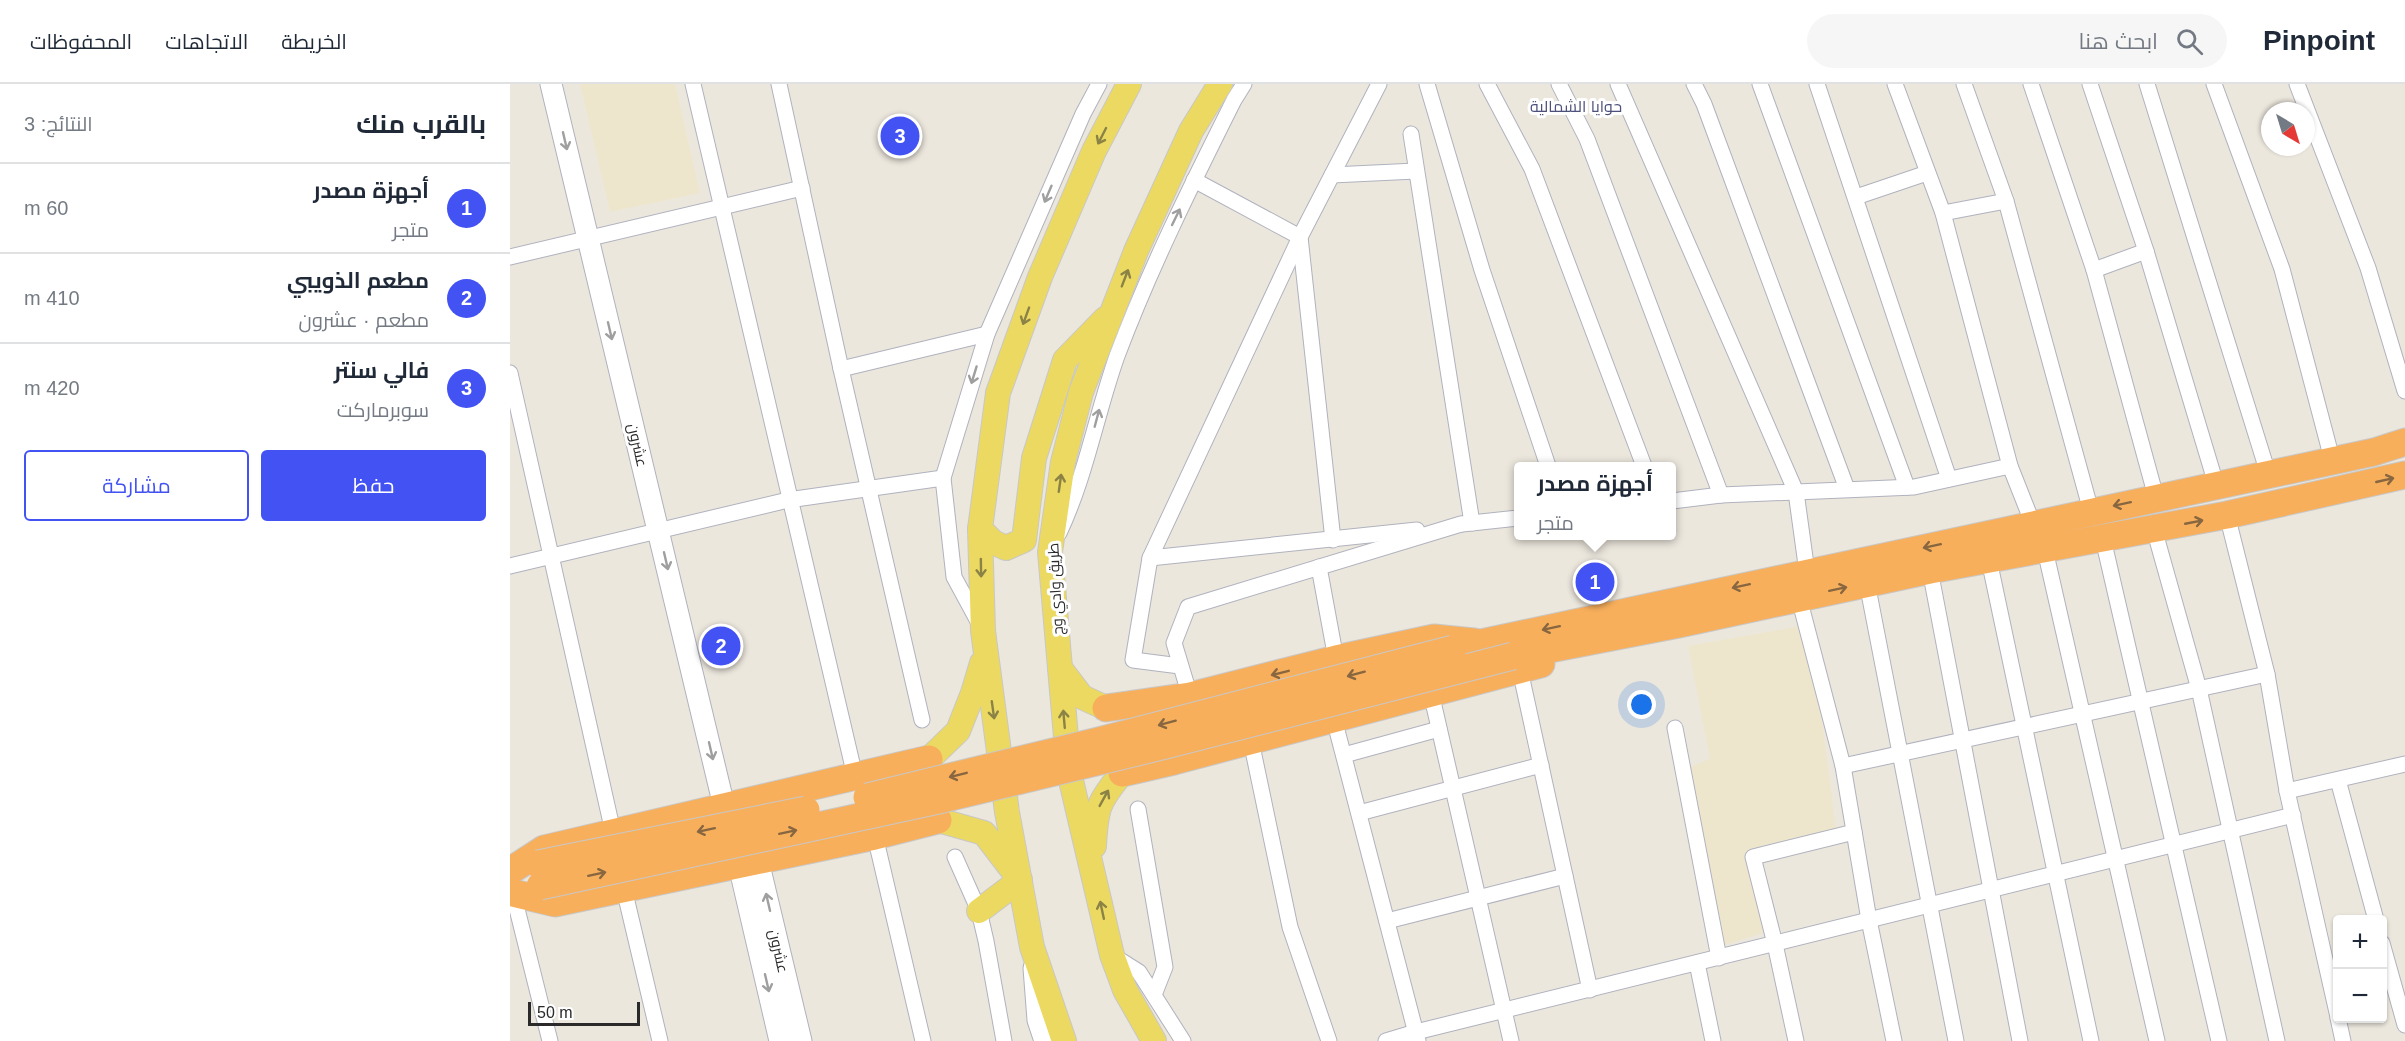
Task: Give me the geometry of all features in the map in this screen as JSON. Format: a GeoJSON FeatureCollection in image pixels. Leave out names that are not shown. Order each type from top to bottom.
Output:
{"type":"FeatureCollection","features":[{"type":"Feature","properties":{"kind":"highway"},"geometry":{"type":"LineString","coordinates":[[2374,452],[2405,434]]}},
{"type":"Feature","properties":{"kind":"highway"},"geometry":{"type":"LineString","coordinates":[[511,883],[1098,741],[1453,649],[2332,459],[2374,452],[2405,442]]}},
{"type":"Feature","properties":{"kind":"highway"},"geometry":{"type":"LineString","coordinates":[[539,875],[943,799],[1679,624],[1930,570],[2227,516],[2405,475]]}},
{"type":"Feature","properties":{"kind":"highway"},"geometry":{"type":"LineString","coordinates":[[1106,708],[1190,696],[1336,658],[1434,638],[1481,643]]}},
{"type":"Feature","properties":{"kind":"highway"},"geometry":{"type":"LineString","coordinates":[[1122,773],[1431,693],[1516,663]]}},
{"type":"Feature","properties":{"kind":"highway"},"geometry":{"type":"LineString","coordinates":[[511,883],[544,849],[929,759]]}},
{"type":"Feature","properties":{"kind":"highway"},"geometry":{"type":"LineString","coordinates":[[511,883],[555,903],[875,836],[938,820]]}},
{"type":"Feature","properties":{"kind":"main road"},"geometry":{"type":"LineString","coordinates":[[1064,1041],[1032,946],[1007,812],[984,641],[980,529],[998,393],[1040,277],[1094,151],[1129,84]]}},
{"type":"Feature","properties":{"kind":"main road","name":"طريق وادي وج"},"geometry":{"type":"LineString","coordinates":[[1154,1041],[1125,990],[1112,955],[1069,771],[1050,552],[1063,462],[1081,392],[1136,251],[1191,131],[1220,84]]}},
{"type":"Feature","properties":{"kind":"main road"},"geometry":{"type":"LineString","coordinates":[[980,529],[993,542],[1006,548],[1024,540],[1034,458],[1065,360],[1112,313]]}},
{"type":"Feature","properties":{"kind":"main road"},"geometry":{"type":"LineString","coordinates":[[929,759],[958,731],[973,693],[984,641]]}},
{"type":"Feature","properties":{"kind":"main road"},"geometry":{"type":"LineString","coordinates":[[1060,668],[1082,697],[1106,708]]}},
{"type":"Feature","properties":{"kind":"main road"},"geometry":{"type":"LineString","coordinates":[[1093,869],[1095,819],[1101,798],[1122,773]]}},
{"type":"Feature","properties":{"kind":"main road"},"geometry":{"type":"LineString","coordinates":[[938,820],[984,833],[1020,880]]}},
{"type":"Feature","properties":{"kind":"main road"},"geometry":{"type":"LineString","coordinates":[[979,911],[1020,880]]}},
{"type":"Feature","properties":{"kind":"street","name":"عشرون"},"geometry":{"type":"LineString","coordinates":[[551,84],[724,806]]}},
{"type":"Feature","properties":{"kind":"street"},"geometry":{"type":"LineString","coordinates":[[693,84],[788,500],[855,776]]}},
{"type":"Feature","properties":{"kind":"street"},"geometry":{"type":"LineString","coordinates":[[779,84],[841,369],[922,720]]}},
{"type":"Feature","properties":{"kind":"street"},"geometry":{"type":"LineString","coordinates":[[984,641],[954,577],[942,478],[987,334],[1083,114],[1099,84]]}},
{"type":"Feature","properties":{"kind":"street"},"geometry":{"type":"LineString","coordinates":[[1050,552],[1071,508],[1117,357],[1153,265],[1244,84]]}},
{"type":"Feature","properties":{"kind":"street"},"geometry":{"type":"LineString","coordinates":[[1180,666],[1133,660],[1150,558],[1300,237],[1378,84]]}},
{"type":"Feature","properties":{"kind":"street"},"geometry":{"type":"LineString","coordinates":[[1427,84],[1482,270],[1547,462]]}},
{"type":"Feature","properties":{"kind":"street"},"geometry":{"type":"LineString","coordinates":[[1487,84],[1532,168],[1642,462]]}},
{"type":"Feature","properties":{"kind":"street"},"geometry":{"type":"LineString","coordinates":[[1559,84],[1587,139],[1722,495]]}},
{"type":"Feature","properties":{"kind":"street"},"geometry":{"type":"LineString","coordinates":[[1618,84],[1796,492],[1807,572]]}},
{"type":"Feature","properties":{"kind":"street"},"geometry":{"type":"LineString","coordinates":[[1694,84],[1704,104],[1847,489]]}},
{"type":"Feature","properties":{"kind":"street"},"geometry":{"type":"LineString","coordinates":[[1760,84],[1907,487]]}},
{"type":"Feature","properties":{"kind":"street"},"geometry":{"type":"LineString","coordinates":[[1817,84],[1949,479]]}},
{"type":"Feature","properties":{"kind":"street"},"geometry":{"type":"LineString","coordinates":[[1895,84],[1943,213],[2010,466],[2033,524]]}},
{"type":"Feature","properties":{"kind":"street"},"geometry":{"type":"LineString","coordinates":[[1964,84],[2006,201],[2091,511]]}},
{"type":"Feature","properties":{"kind":"street"},"geometry":{"type":"LineString","coordinates":[[2031,84],[2094,270],[2156,497]]}},
{"type":"Feature","properties":{"kind":"street"},"geometry":{"type":"LineString","coordinates":[[2091,84],[2146,251],[2216,484]]}},
{"type":"Feature","properties":{"kind":"street"},"geometry":{"type":"LineString","coordinates":[[2147,84],[2268,473]]}},
{"type":"Feature","properties":{"kind":"street"},"geometry":{"type":"LineString","coordinates":[[2214,84],[2282,269],[2332,459]]}},
{"type":"Feature","properties":{"kind":"street"},"geometry":{"type":"LineString","coordinates":[[2296,84],[2368,268],[2405,391]]}},
{"type":"Feature","properties":{"kind":"street"},"geometry":{"type":"LineString","coordinates":[[1411,134],[1466,524]]}},
{"type":"Feature","properties":{"kind":"street"},"geometry":{"type":"LineString","coordinates":[[1332,175],[1416,171]]}},
{"type":"Feature","properties":{"kind":"street"},"geometry":{"type":"LineString","coordinates":[[1856,197],[1927,173]]}},
{"type":"Feature","properties":{"kind":"street"},"geometry":{"type":"LineString","coordinates":[[1194,180],[1300,237]]}},
{"type":"Feature","properties":{"kind":"street"},"geometry":{"type":"LineString","coordinates":[[510,257],[802,188]]}},
{"type":"Feature","properties":{"kind":"street"},"geometry":{"type":"LineString","coordinates":[[1943,213],[2006,201]]}},
{"type":"Feature","properties":{"kind":"street"},"geometry":{"type":"LineString","coordinates":[[1300,237],[1333,540]]}},
{"type":"Feature","properties":{"kind":"street"},"geometry":{"type":"LineString","coordinates":[[2094,270],[2146,251]]}},
{"type":"Feature","properties":{"kind":"street"},"geometry":{"type":"LineString","coordinates":[[841,369],[987,334]]}},
{"type":"Feature","properties":{"kind":"street"},"geometry":{"type":"LineString","coordinates":[[510,373],[614,832]]}},
{"type":"Feature","properties":{"kind":"street"},"geometry":{"type":"LineString","coordinates":[[1676,500],[1722,495],[1907,487],[2010,466]]}},
{"type":"Feature","properties":{"kind":"street"},"geometry":{"type":"LineString","coordinates":[[510,566],[788,500],[942,478]]}},
{"type":"Feature","properties":{"kind":"street"},"geometry":{"type":"LineString","coordinates":[[2227,516],[2267,674],[2287,791],[2333,994]]}},
{"type":"Feature","properties":{"kind":"street"},"geometry":{"type":"LineString","coordinates":[[1150,558],[1333,540],[1514,518]]}},
{"type":"Feature","properties":{"kind":"street"},"geometry":{"type":"LineString","coordinates":[[1190,696],[1174,643],[1188,607],[1466,524]]}},
{"type":"Feature","properties":{"kind":"street"},"geometry":{"type":"LineString","coordinates":[[2154,529],[2199,689],[2277,1041]]}},
{"type":"Feature","properties":{"kind":"street"},"geometry":{"type":"LineString","coordinates":[[2103,539],[2142,701],[2218,1041]]}},
{"type":"Feature","properties":{"kind":"street"},"geometry":{"type":"LineString","coordinates":[[2045,550],[2157,1041]]}},
{"type":"Feature","properties":{"kind":"street"},"geometry":{"type":"LineString","coordinates":[[1989,560],[2091,1041]]}},
{"type":"Feature","properties":{"kind":"street"},"geometry":{"type":"LineString","coordinates":[[1319,567],[1336,658]]}},
{"type":"Feature","properties":{"kind":"street"},"geometry":{"type":"LineString","coordinates":[[1930,570],[2020,1041]]}},
{"type":"Feature","properties":{"kind":"street"},"geometry":{"type":"LineString","coordinates":[[1867,583],[1902,754],[1954,1041]]}},
{"type":"Feature","properties":{"kind":"street"},"geometry":{"type":"LineString","coordinates":[[1798,598],[1843,766],[1869,920],[1894,1041]]}},
{"type":"Feature","properties":{"kind":"street"},"geometry":{"type":"LineString","coordinates":[[1516,663],[1541,765],[1590,990]]}},
{"type":"Feature","properties":{"kind":"street"},"geometry":{"type":"LineString","coordinates":[[1843,766],[2267,674]]}},
{"type":"Feature","properties":{"kind":"street"},"geometry":{"type":"LineString","coordinates":[[1431,693],[1511,1041]]}},
{"type":"Feature","properties":{"kind":"street"},"geometry":{"type":"LineString","coordinates":[[1334,718],[1417,1036]]}},
{"type":"Feature","properties":{"kind":"street"},"geometry":{"type":"LineString","coordinates":[[1675,728],[1719,958]]}},
{"type":"Feature","properties":{"kind":"street"},"geometry":{"type":"LineString","coordinates":[[1344,755],[1439,729]]}},
{"type":"Feature","properties":{"kind":"street"},"geometry":{"type":"LineString","coordinates":[[1251,741],[1290,927],[1329,1041]]}},
{"type":"Feature","properties":{"kind":"street"},"geometry":{"type":"LineString","coordinates":[[2287,791],[2405,764]]}},
{"type":"Feature","properties":{"kind":"street"},"geometry":{"type":"LineString","coordinates":[[1359,813],[1541,765]]}},
{"type":"Feature","properties":{"kind":"street"},"geometry":{"type":"LineString","coordinates":[[2338,780],[2375,915]]}},
{"type":"Feature","properties":{"kind":"street"},"geometry":{"type":"LineString","coordinates":[[1138,809],[1165,967],[1154,995]]}},
{"type":"Feature","properties":{"kind":"street"},"geometry":{"type":"LineString","coordinates":[[1386,1041],[1417,1036],[1503,1011],[2293,815]]}},
{"type":"Feature","properties":{"kind":"street"},"geometry":{"type":"LineString","coordinates":[[1796,1041],[1753,857],[1854,832]]}},
{"type":"Feature","properties":{"kind":"street"},"geometry":{"type":"LineString","coordinates":[[875,836],[923,1041]]}},
{"type":"Feature","properties":{"kind":"street"},"geometry":{"type":"LineString","coordinates":[[955,858],[979,911],[1004,1041]]}},
{"type":"Feature","properties":{"kind":"street","name":"عشرون"},"geometry":{"type":"LineString","coordinates":[[748,863],[780,1041]]}},
{"type":"Feature","properties":{"kind":"street","name":"عشرون"},"geometry":{"type":"LineString","coordinates":[[748,863],[801,1041]]}},
{"type":"Feature","properties":{"kind":"street"},"geometry":{"type":"LineString","coordinates":[[1387,921],[1565,876]]}},
{"type":"Feature","properties":{"kind":"street"},"geometry":{"type":"LineString","coordinates":[[511,883],[550,1041]]}},
{"type":"Feature","properties":{"kind":"street"},"geometry":{"type":"LineString","coordinates":[[624,889],[660,1041]]}},
{"type":"Feature","properties":{"kind":"street"},"geometry":{"type":"LineString","coordinates":[[1032,946],[1038,1020],[1045,1041]]}},
{"type":"Feature","properties":{"kind":"street"},"geometry":{"type":"LineString","coordinates":[[1112,955],[1139,972],[1183,1041]]}},
{"type":"Feature","properties":{"kind":"street"},"geometry":{"type":"LineString","coordinates":[[2387,962],[2405,1025]]}},
{"type":"Feature","properties":{"kind":"street"},"geometry":{"type":"LineString","coordinates":[[1697,963],[1713,1041]]}},
{"type":"Feature","properties":{"kind":"street"},"geometry":{"type":"LineString","coordinates":[[2339,1023],[2343,1041]]}},
{"type":"Feature","properties":{"kind":"shaded area"},"geometry":{"type":"Polygon","coordinates":[[[580,84],[675,84],[700,193],[610,212],[580,84]]]}},
{"type":"Feature","properties":{"kind":"shaded area"},"geometry":{"type":"Polygon","coordinates":[[[1801,626],[1822,721],[1836,829],[1748,853],[1763,933],[1724,945],[1687,768],[1710,759],[1688,646],[1801,626]]]}},
{"type":"Feature","properties":{"kind":"place","name":"فالي سنتر"},"geometry":{"type":"Point","coordinates":[900,136]}},
{"type":"Feature","properties":{"kind":"place","name":"أجهزة مصدر"},"geometry":{"type":"Point","coordinates":[1595,582]}},
{"type":"Feature","properties":{"kind":"place","name":"مطعم الذويبي"},"geometry":{"type":"Point","coordinates":[721,646]}},
{"type":"Feature","properties":{"kind":"district","name":"حوايا الشمالية"},"geometry":{"type":"Point","coordinates":[1576,106]}}]}
